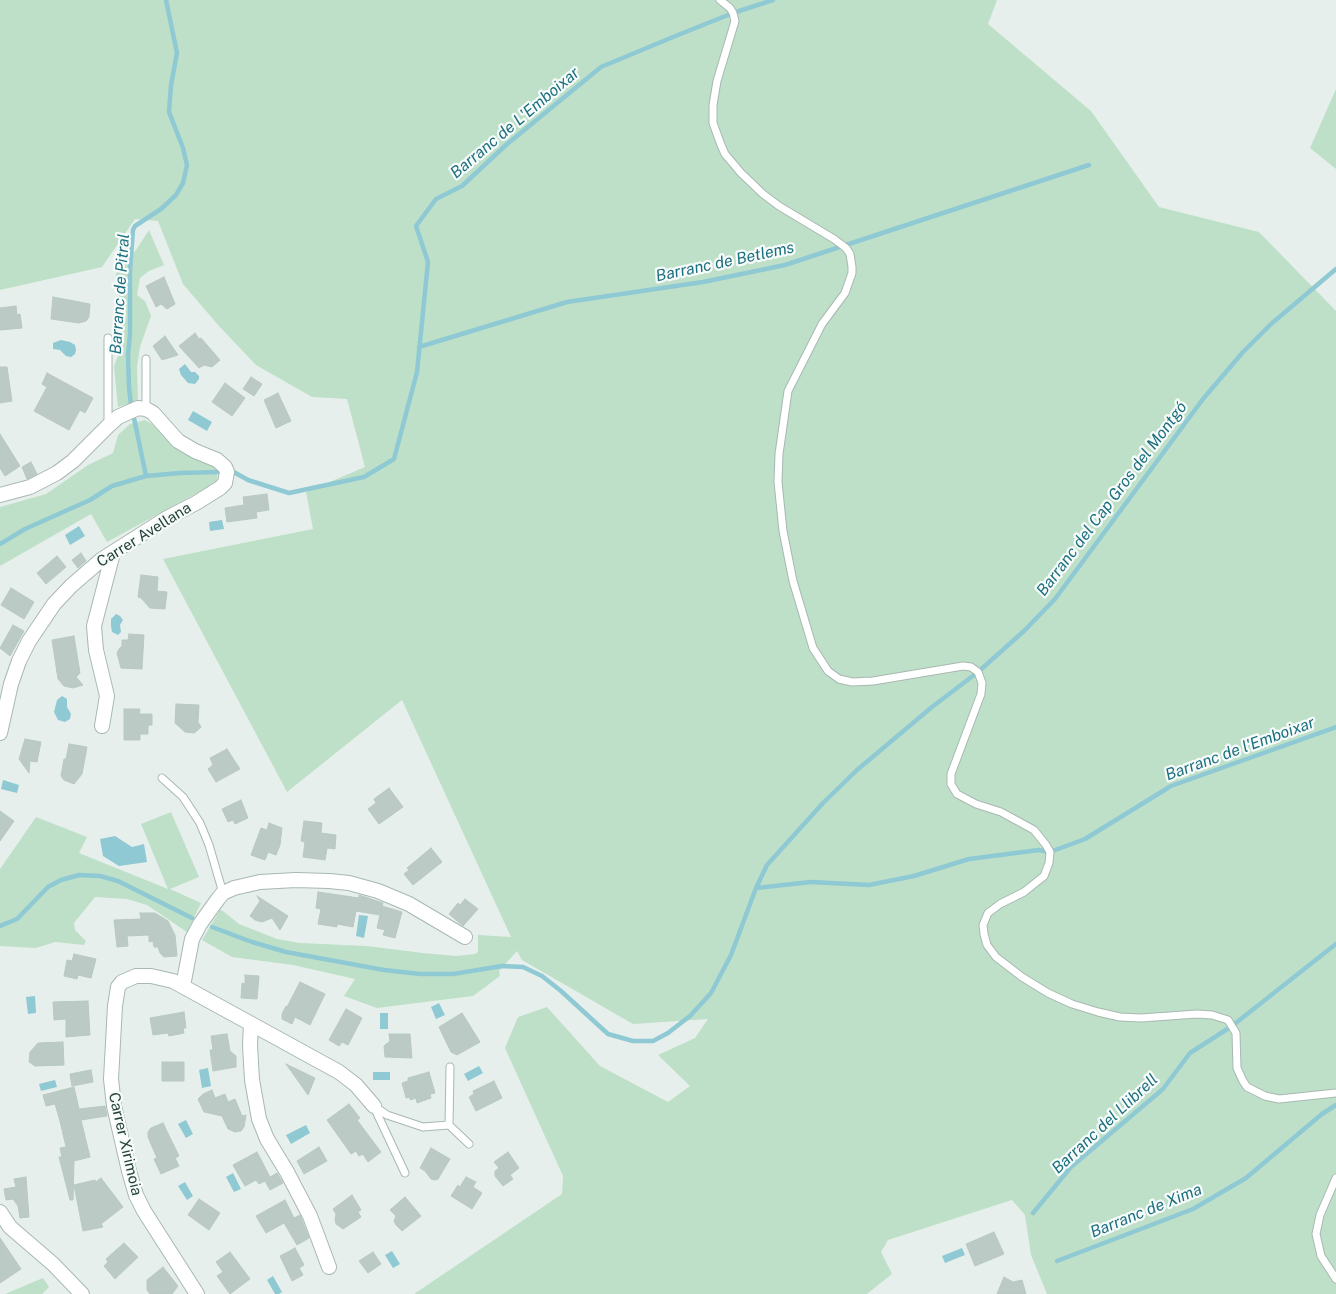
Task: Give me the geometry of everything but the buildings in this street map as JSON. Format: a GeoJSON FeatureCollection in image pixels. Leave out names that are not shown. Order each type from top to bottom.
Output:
{"type":"FeatureCollection","features":[{"type":"Feature","properties":{"kind":"street"},"geometry":{"type":"LineString","coordinates":[[0,495],[30,487],[57,473],[74,461],[118,418],[138,408],[146,409]]}},
{"type":"Feature","properties":{"kind":"street","name":"Carrer Avellana"},"geometry":{"type":"LineString","coordinates":[[0,734],[14,672],[29,641],[48,612],[71,586],[95,565],[167,518],[220,488],[225,483],[227,472],[222,463],[178,442],[153,413],[146,409]]}},
{"type":"Feature","properties":{"kind":"street"},"geometry":{"type":"LineString","coordinates":[[102,726],[107,696],[96,650],[94,626],[113,553]]}},
{"type":"Feature","properties":{"kind":"street"},"geometry":{"type":"LineString","coordinates":[[183,986],[192,939],[212,906],[223,893],[245,885],[278,880],[313,880],[349,884],[378,891],[409,904],[465,937]]}},
{"type":"Feature","properties":{"kind":"street","name":"Carrer Xirimoia"},"geometry":{"type":"LineString","coordinates":[[197,1294],[140,1203],[129,1171],[119,1129],[111,1079],[115,1006],[117,993],[122,982],[136,976],[151,976],[183,986],[344,1075],[356,1084],[374,1106]]}},
{"type":"Feature","properties":{"kind":"street"},"geometry":{"type":"LineString","coordinates":[[251,1024],[252,1080],[259,1119],[267,1139],[288,1172],[310,1216],[329,1267]]}},
{"type":"Feature","properties":{"kind":"street"},"geometry":{"type":"LineString","coordinates":[[0,1212],[10,1227],[53,1264],[82,1294]]}},
{"type":"Feature","properties":{"kind":"lane"},"geometry":{"type":"LineString","coordinates":[[720,0],[730,8],[735,21],[716,81],[713,105],[713,123],[720,145],[740,173],[763,194],[786,211],[846,248],[850,254],[852,267],[852,273],[845,293],[822,324],[788,391],[779,454],[778,482],[782,531],[793,581],[813,648],[828,671],[839,679],[852,682],[873,681],[963,666],[971,667],[981,677],[981,694],[951,774],[951,784],[957,794],[976,804],[1001,812],[1034,830],[1050,852],[1049,863],[1044,876],[1024,892],[1000,904],[988,913],[983,925],[984,934],[987,945],[996,957],[1022,978],[1048,993],[1072,1004],[1098,1012],[1127,1018],[1212,1014],[1228,1020],[1236,1033],[1237,1068],[1243,1081],[1247,1086],[1264,1096],[1280,1099],[1336,1093]]}},
{"type":"Feature","properties":{"kind":"lane"},"geometry":{"type":"LineString","coordinates":[[108,338],[108,426]]}},
{"type":"Feature","properties":{"kind":"lane"},"geometry":{"type":"LineString","coordinates":[[146,358],[146,409]]}},
{"type":"Feature","properties":{"kind":"lane"},"geometry":{"type":"LineString","coordinates":[[162,778],[183,797],[200,824],[209,845],[223,893]]}},
{"type":"Feature","properties":{"kind":"lane"},"geometry":{"type":"LineString","coordinates":[[449,1125],[450,1067]]}},
{"type":"Feature","properties":{"kind":"lane"},"geometry":{"type":"LineString","coordinates":[[374,1106],[387,1115],[423,1127],[449,1125],[469,1144]]}},
{"type":"Feature","properties":{"kind":"lane","name":"Carrer Xirimoia"},"geometry":{"type":"LineString","coordinates":[[374,1106],[405,1173]]}},
{"type":"Feature","properties":{"kind":"lane"},"geometry":{"type":"LineString","coordinates":[[1336,1178],[1320,1215],[1316,1234],[1321,1256],[1336,1279]]}},
{"type":"Feature","properties":{"kind":"green space"},"geometry":{"type":"Polygon","coordinates":[[[0,0],[997,0],[988,24],[1091,111],[1159,207],[1259,232],[1336,311],[1336,1294],[1047,1294],[1031,1255],[1025,1215],[1012,1200],[888,1240],[881,1252],[892,1274],[867,1294],[414,1294],[562,1194],[563,1176],[505,1048],[518,1017],[547,1007],[600,1066],[668,1102],[690,1086],[658,1055],[695,1038],[708,1019],[633,1024],[522,960],[517,951],[499,971],[500,976],[473,996],[377,1008],[344,996],[355,979],[293,965],[232,957],[202,940],[220,910],[239,924],[277,939],[300,943],[367,946],[456,956],[478,952],[478,935],[511,937],[402,700],[287,792],[163,559],[313,529],[306,492],[365,467],[347,399],[312,397],[256,365],[183,284],[158,221],[135,219],[102,267],[0,290],[0,0]]]}},
{"type":"Feature","properties":{"kind":"green space"},"geometry":{"type":"Polygon","coordinates":[[[1336,89],[1336,169],[1310,148],[1336,89]]]}},
{"type":"Feature","properties":{"kind":"green space"},"geometry":{"type":"Polygon","coordinates":[[[149,230],[164,265],[149,271],[140,278],[137,295],[145,301],[151,316],[140,347],[137,367],[138,401],[118,407],[114,366],[121,348],[121,323],[116,274],[136,250],[149,230]]]}},
{"type":"Feature","properties":{"kind":"green space"},"geometry":{"type":"Polygon","coordinates":[[[145,420],[152,424],[174,446],[185,453],[210,462],[218,468],[217,480],[206,488],[107,542],[91,514],[0,566],[0,507],[46,494],[88,465],[113,453],[118,435],[130,424],[145,420]]]}},
{"type":"Feature","properties":{"kind":"green space"},"geometry":{"type":"Polygon","coordinates":[[[171,812],[199,877],[170,889],[201,903],[187,932],[147,905],[127,899],[95,897],[74,923],[75,930],[86,941],[84,945],[55,942],[36,948],[0,946],[0,869],[36,817],[87,837],[79,853],[168,889],[141,824],[171,812]]]}},
{"type":"Feature","properties":{"kind":"green space"},"geometry":{"type":"Polygon","coordinates":[[[43,1278],[49,1287],[42,1294],[5,1294],[43,1278]]]}},
{"type":"Feature","properties":{"kind":"water"},"geometry":{"type":"Polygon","coordinates":[[[61,340],[75,345],[75,354],[71,357],[66,356],[60,350],[53,349],[53,343],[61,340]]]}},
{"type":"Feature","properties":{"kind":"water"},"geometry":{"type":"Polygon","coordinates":[[[185,364],[191,372],[195,372],[199,376],[195,384],[188,383],[181,375],[179,369],[185,364]]]}},
{"type":"Feature","properties":{"kind":"water"},"geometry":{"type":"Polygon","coordinates":[[[193,411],[212,422],[207,431],[188,420],[193,411]]]}},
{"type":"Feature","properties":{"kind":"water"},"geometry":{"type":"Polygon","coordinates":[[[222,520],[224,529],[210,531],[209,522],[222,520]]]}},
{"type":"Feature","properties":{"kind":"water"},"geometry":{"type":"Polygon","coordinates":[[[79,526],[85,536],[70,545],[65,535],[79,526]]]}},
{"type":"Feature","properties":{"kind":"water"},"geometry":{"type":"Polygon","coordinates":[[[116,614],[123,620],[120,625],[121,632],[118,635],[112,632],[111,626],[111,619],[116,614]]]}},
{"type":"Feature","properties":{"kind":"water"},"geometry":{"type":"Polygon","coordinates":[[[62,696],[67,699],[67,707],[71,714],[70,719],[65,722],[58,720],[54,712],[57,700],[62,696]]]}},
{"type":"Feature","properties":{"kind":"water"},"geometry":{"type":"Polygon","coordinates":[[[3,780],[19,785],[17,793],[1,789],[3,780]]]}},
{"type":"Feature","properties":{"kind":"water"},"geometry":{"type":"Polygon","coordinates":[[[115,836],[132,847],[144,844],[147,862],[119,866],[103,856],[100,839],[115,836]]]}},
{"type":"Feature","properties":{"kind":"water"},"geometry":{"type":"Polygon","coordinates":[[[359,915],[368,916],[364,938],[356,936],[359,915]]]}},
{"type":"Feature","properties":{"kind":"water"},"geometry":{"type":"Polygon","coordinates":[[[35,996],[36,1013],[28,1014],[26,997],[35,996]]]}},
{"type":"Feature","properties":{"kind":"water"},"geometry":{"type":"Polygon","coordinates":[[[439,1003],[445,1015],[436,1019],[431,1007],[439,1003]]]}},
{"type":"Feature","properties":{"kind":"water"},"geometry":{"type":"Polygon","coordinates":[[[380,1013],[388,1013],[388,1029],[380,1029],[380,1013]]]}},
{"type":"Feature","properties":{"kind":"water"},"geometry":{"type":"Polygon","coordinates":[[[479,1066],[483,1073],[468,1081],[464,1074],[479,1066]]]}},
{"type":"Feature","properties":{"kind":"water"},"geometry":{"type":"Polygon","coordinates":[[[208,1068],[211,1086],[202,1088],[199,1070],[208,1068]]]}},
{"type":"Feature","properties":{"kind":"water"},"geometry":{"type":"Polygon","coordinates":[[[373,1072],[390,1072],[390,1080],[373,1080],[373,1072]]]}},
{"type":"Feature","properties":{"kind":"water"},"geometry":{"type":"Polygon","coordinates":[[[55,1080],[57,1087],[41,1091],[39,1084],[55,1080]]]}},
{"type":"Feature","properties":{"kind":"water"},"geometry":{"type":"Polygon","coordinates":[[[186,1120],[193,1134],[186,1138],[178,1124],[186,1120]]]}},
{"type":"Feature","properties":{"kind":"water"},"geometry":{"type":"Polygon","coordinates":[[[306,1125],[310,1133],[291,1144],[286,1135],[306,1125]]]}},
{"type":"Feature","properties":{"kind":"water"},"geometry":{"type":"Polygon","coordinates":[[[233,1173],[241,1189],[234,1192],[226,1177],[233,1173]]]}},
{"type":"Feature","properties":{"kind":"water"},"geometry":{"type":"Polygon","coordinates":[[[185,1182],[193,1196],[187,1200],[178,1186],[185,1182]]]}},
{"type":"Feature","properties":{"kind":"water"},"geometry":{"type":"Polygon","coordinates":[[[962,1248],[965,1255],[945,1263],[942,1256],[962,1248]]]}},
{"type":"Feature","properties":{"kind":"water"},"geometry":{"type":"Polygon","coordinates":[[[392,1251],[400,1264],[393,1268],[385,1255],[392,1251]]]}},
{"type":"Feature","properties":{"kind":"water"},"geometry":{"type":"Polygon","coordinates":[[[273,1276],[282,1292],[279,1294],[275,1294],[267,1280],[273,1276]]]}},
{"type":"Feature","properties":{"kind":"waterway","name":"Barranc de Pitral"},"geometry":{"type":"LineString","coordinates":[[131,404],[128,355],[133,230],[135,226],[161,209],[176,195],[183,183],[187,165],[183,148],[169,112],[171,85],[177,53],[166,0]]}},
{"type":"Feature","properties":{"kind":"waterway","name":"Barranc de L'Emboixar"},"geometry":{"type":"LineString","coordinates":[[232,471],[248,480],[289,493],[364,477],[394,459],[417,372],[428,262],[416,226],[436,199],[462,186],[506,145],[601,67],[733,13],[773,0]]}},
{"type":"Feature","properties":{"kind":"waterway","name":"Barranc de Betlems"},"geometry":{"type":"LineString","coordinates":[[419,347],[567,302],[703,282],[785,265],[1089,165]]}},
{"type":"Feature","properties":{"kind":"waterway","name":"Barranc del Cap Gros del Montgó"},"geometry":{"type":"LineString","coordinates":[[756,888],[767,865],[823,803],[857,770],[932,707],[978,672],[1024,631],[1055,599],[1203,399],[1243,352],[1271,324],[1336,269]]}},
{"type":"Feature","properties":{"kind":"waterway"},"geometry":{"type":"LineString","coordinates":[[134,418],[146,476]]}},
{"type":"Feature","properties":{"kind":"waterway","name":"Barranc de L'Emboixar"},"geometry":{"type":"LineString","coordinates":[[0,544],[25,529],[90,500],[112,486],[146,476],[219,472]]}},
{"type":"Feature","properties":{"kind":"waterway","name":"Barranc de l'Emboixar"},"geometry":{"type":"LineString","coordinates":[[212,927],[286,952],[384,970],[420,974],[453,974],[502,966],[523,967],[542,976],[608,1034],[633,1041],[653,1041],[668,1033],[690,1016],[711,993],[731,955],[756,888],[811,882],[869,885],[914,876],[969,859],[1039,850],[1050,852],[1085,839],[1171,786],[1336,727]]}},
{"type":"Feature","properties":{"kind":"waterway"},"geometry":{"type":"LineString","coordinates":[[0,926],[17,919],[48,887],[61,880],[79,875],[100,876],[118,881],[192,918]]}},
{"type":"Feature","properties":{"kind":"waterway","name":"Barranc del Llibrell"},"geometry":{"type":"LineString","coordinates":[[1033,1213],[1071,1167],[1163,1089],[1190,1053],[1232,1026],[1336,944]]}},
{"type":"Feature","properties":{"kind":"waterway","name":"Barranc de Xima"},"geometry":{"type":"LineString","coordinates":[[1057,1261],[1193,1209],[1246,1178],[1322,1114],[1336,1105]]}}]}
